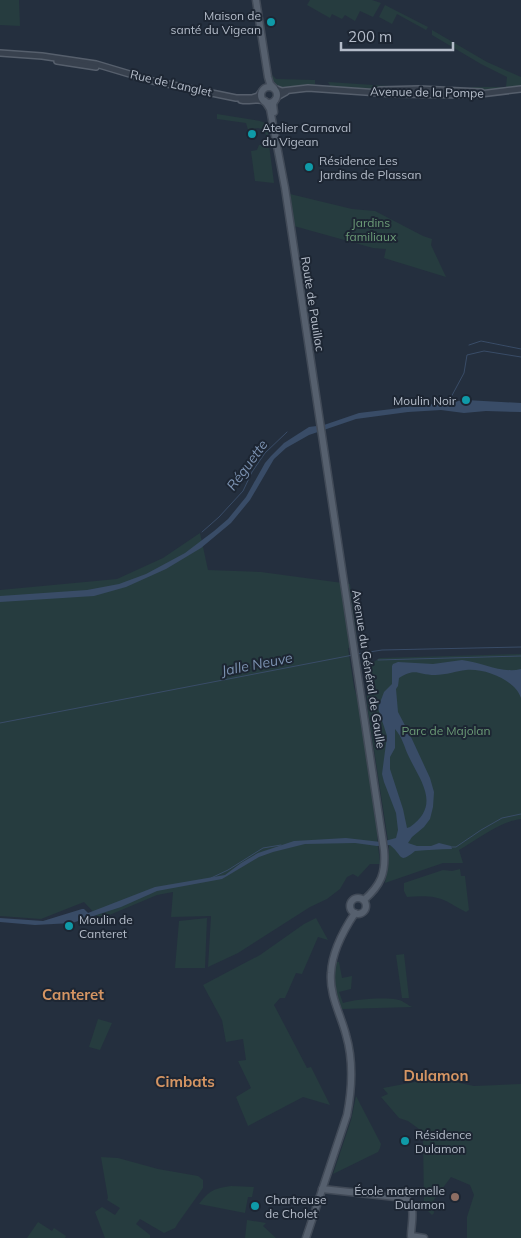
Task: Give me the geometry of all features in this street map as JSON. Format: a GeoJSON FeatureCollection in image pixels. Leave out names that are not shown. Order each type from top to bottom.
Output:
{"type":"FeatureCollection","features":[{"type":"Feature","properties":{"kind":"main road"},"geometry":{"type":"LineString","coordinates":[[254,0],[269,82],[277,92],[276,99],[270,102],[265,101],[262,97],[266,81],[254,0]]}},
{"type":"Feature","properties":{"kind":"main road"},"geometry":{"type":"LineString","coordinates":[[263,90],[269,87],[274,88]]}},
{"type":"Feature","properties":{"kind":"main road","name":"Route de Pauillac"},"geometry":{"type":"LineString","coordinates":[[276,99],[273,108],[283,166],[282,176]]}},
{"type":"Feature","properties":{"kind":"main road","name":"Route de Pauillac"},"geometry":{"type":"LineString","coordinates":[[265,101],[269,108],[282,176],[322,436]]}},
{"type":"Feature","properties":{"kind":"main road","name":"Avenue du Général de Gaulle"},"geometry":{"type":"LineString","coordinates":[[322,436],[384,850],[385,862],[382,877],[377,888],[364,900]]}},
{"type":"Feature","properties":{"kind":"main road"},"geometry":{"type":"LineString","coordinates":[[359,898],[364,900],[366,905],[364,910],[360,914],[355,913],[350,908],[352,900],[359,898]]}},
{"type":"Feature","properties":{"kind":"main road"},"geometry":{"type":"LineString","coordinates":[[306,1238],[347,1115],[352,1087],[348,1041],[333,995],[330,975],[336,949],[355,913]]}},
{"type":"Feature","properties":{"kind":"main road"},"geometry":{"type":"LineString","coordinates":[[322,1189],[405,1198],[412,1208],[411,1236],[424,1238]]}},
{"type":"Feature","properties":{"kind":"street","name":"Rue de Langlet"},"geometry":{"type":"LineString","coordinates":[[0,54],[34,56],[96,64],[153,81],[247,101],[258,99],[265,101]]}},
{"type":"Feature","properties":{"kind":"street","name":"Avenue de la Pompe"},"geometry":{"type":"LineString","coordinates":[[274,88],[288,90],[308,88],[364,91],[472,90],[490,93],[521,89]]}},
{"type":"Feature","properties":{"kind":"street","name":"Rue de Langlet"},"geometry":{"type":"LineString","coordinates":[[236,98],[252,98],[258,96],[263,90]]}},
{"type":"Feature","properties":{"kind":"street","name":"Avenue de la Pompe"},"geometry":{"type":"LineString","coordinates":[[276,99],[288,90]]}},
{"type":"Feature","properties":{"kind":"green space"},"geometry":{"type":"Polygon","coordinates":[[[0,0],[19,0],[20,26],[0,25],[0,0]]]}},
{"type":"Feature","properties":{"kind":"green space"},"geometry":{"type":"Polygon","coordinates":[[[310,0],[372,0],[381,3],[373,17],[360,11],[355,21],[345,15],[342,19],[332,14],[330,18],[307,5],[310,0]]]}},
{"type":"Feature","properties":{"kind":"green space"},"geometry":{"type":"Polygon","coordinates":[[[385,5],[428,27],[426,30],[397,14],[392,24],[379,17],[385,5]]]}},
{"type":"Feature","properties":{"kind":"green space"},"geometry":{"type":"Polygon","coordinates":[[[432,30],[487,62],[521,77],[521,87],[490,91],[469,87],[506,87],[507,77],[432,35],[432,30]]]}},
{"type":"Feature","properties":{"kind":"green space"},"geometry":{"type":"Polygon","coordinates":[[[269,75],[276,79],[315,80],[315,84],[312,86],[282,89],[274,85],[269,75]]]}},
{"type":"Feature","properties":{"kind":"green space"},"geometry":{"type":"Polygon","coordinates":[[[328,82],[388,86],[377,90],[361,90],[331,87],[328,82]]]}},
{"type":"Feature","properties":{"kind":"green space"},"geometry":{"type":"Polygon","coordinates":[[[217,114],[268,124],[269,134],[266,135],[265,130],[258,128],[248,130],[246,123],[217,119],[217,114]]]}},
{"type":"Feature","properties":{"kind":"green space"},"geometry":{"type":"Polygon","coordinates":[[[266,140],[269,145],[274,183],[255,181],[251,151],[257,150],[259,145],[263,145],[266,140]]]}},
{"type":"Feature","properties":{"kind":"green space","name":"Jardins familiaux"},"geometry":{"type":"Polygon","coordinates":[[[290,194],[352,209],[375,211],[432,239],[431,245],[446,277],[384,258],[386,249],[373,248],[294,226],[290,194]]]}},
{"type":"Feature","properties":{"kind":"green space"},"geometry":{"type":"Polygon","coordinates":[[[200,533],[208,570],[261,572],[350,584],[358,647],[348,648],[378,834],[380,864],[370,864],[358,877],[353,874],[347,877],[340,889],[327,899],[310,907],[238,953],[208,967],[211,916],[171,917],[173,892],[157,895],[100,919],[84,902],[41,919],[0,916],[0,590],[117,579],[163,558],[200,533]]]}},
{"type":"Feature","properties":{"kind":"green space","name":"Parc de Majolan"},"geometry":{"type":"Polygon","coordinates":[[[521,654],[521,819],[513,820],[497,827],[459,850],[463,863],[443,863],[385,883],[389,847],[368,711],[365,669],[379,658],[521,654]]]}},
{"type":"Feature","properties":{"kind":"green space"},"geometry":{"type":"Polygon","coordinates":[[[460,869],[461,876],[465,876],[469,910],[466,912],[438,898],[423,896],[407,897],[404,891],[404,883],[443,870],[452,871],[460,869]]]}},
{"type":"Feature","properties":{"kind":"green space"},"geometry":{"type":"Polygon","coordinates":[[[207,918],[205,968],[175,968],[179,921],[207,918]]]}},
{"type":"Feature","properties":{"kind":"green space"},"geometry":{"type":"Polygon","coordinates":[[[316,918],[328,940],[318,937],[302,974],[296,973],[285,998],[280,998],[274,1005],[307,1068],[311,1067],[330,1105],[303,1097],[248,1126],[236,1097],[251,1088],[238,1061],[246,1060],[243,1039],[226,1042],[222,1020],[203,985],[260,955],[304,924],[316,918]]]}},
{"type":"Feature","properties":{"kind":"green space"},"geometry":{"type":"Polygon","coordinates":[[[404,954],[409,998],[402,998],[396,955],[404,954]]]}},
{"type":"Feature","properties":{"kind":"green space"},"geometry":{"type":"Polygon","coordinates":[[[335,962],[339,962],[342,978],[352,976],[351,989],[339,992],[343,1003],[393,999],[413,1007],[342,1009],[335,986],[335,962]]]}},
{"type":"Feature","properties":{"kind":"green space"},"geometry":{"type":"Polygon","coordinates":[[[98,1019],[112,1023],[100,1050],[89,1047],[98,1019]]]}},
{"type":"Feature","properties":{"kind":"green space"},"geometry":{"type":"Polygon","coordinates":[[[436,1078],[474,1086],[521,1084],[521,1238],[467,1238],[467,1217],[474,1195],[470,1185],[451,1177],[433,1201],[434,1213],[432,1215],[424,1207],[423,1137],[419,1129],[408,1121],[399,1118],[381,1097],[388,1094],[383,1088],[436,1078]]]}},
{"type":"Feature","properties":{"kind":"green space"},"geometry":{"type":"Polygon","coordinates":[[[356,1096],[381,1144],[380,1148],[378,1152],[333,1174],[351,1120],[356,1096]]]}},
{"type":"Feature","properties":{"kind":"green space"},"geometry":{"type":"Polygon","coordinates":[[[101,1157],[118,1158],[158,1169],[198,1176],[203,1180],[203,1188],[175,1228],[164,1233],[140,1219],[136,1224],[150,1235],[150,1238],[105,1238],[95,1212],[102,1207],[115,1215],[120,1208],[107,1200],[101,1157]]]}},
{"type":"Feature","properties":{"kind":"green space"},"geometry":{"type":"Polygon","coordinates":[[[231,1186],[254,1187],[252,1197],[248,1197],[245,1213],[199,1204],[212,1191],[231,1186]]]}},
{"type":"Feature","properties":{"kind":"green space"},"geometry":{"type":"Polygon","coordinates":[[[247,1220],[266,1223],[263,1226],[276,1238],[245,1238],[247,1220]]]}},
{"type":"Feature","properties":{"kind":"green space"},"geometry":{"type":"Polygon","coordinates":[[[38,1222],[52,1231],[54,1228],[66,1236],[65,1238],[27,1238],[38,1222]]]}},
{"type":"Feature","properties":{"kind":"water"},"geometry":{"type":"Polygon","coordinates":[[[466,400],[521,403],[521,412],[486,411],[464,413],[441,410],[408,412],[356,419],[309,435],[286,448],[274,459],[250,500],[231,523],[201,548],[166,569],[126,587],[94,596],[0,602],[0,596],[87,590],[119,584],[146,574],[185,553],[228,519],[246,497],[271,456],[284,443],[309,427],[324,425],[359,413],[466,400]]]}},
{"type":"Feature","properties":{"kind":"water"},"geometry":{"type":"Polygon","coordinates":[[[462,660],[499,669],[521,669],[521,698],[513,686],[506,681],[498,676],[482,671],[466,670],[435,675],[413,672],[399,678],[396,689],[398,712],[430,778],[434,792],[430,819],[408,843],[417,846],[431,846],[439,843],[451,846],[452,849],[415,851],[403,858],[390,845],[377,846],[355,843],[305,844],[259,857],[222,879],[157,891],[121,907],[72,923],[35,925],[0,922],[0,918],[43,921],[82,909],[88,913],[155,887],[225,875],[258,853],[294,841],[346,838],[381,842],[396,838],[398,830],[396,813],[382,774],[387,736],[378,708],[384,692],[392,684],[393,664],[398,662],[433,664],[462,660]],[[395,729],[395,748],[390,757],[390,769],[407,828],[419,819],[425,810],[426,793],[395,729]]]}},
{"type":"Feature","properties":{"kind":"waterway"},"geometry":{"type":"LineString","coordinates":[[469,345],[481,341],[521,349]]}},
{"type":"Feature","properties":{"kind":"waterway"},"geometry":{"type":"LineString","coordinates":[[445,402],[449,401],[464,373],[467,355],[484,351],[521,357]]}},
{"type":"Feature","properties":{"kind":"waterway"},"geometry":{"type":"LineString","coordinates":[[401,408],[409,407]]}},
{"type":"Feature","properties":{"kind":"waterway","name":"Réguette"},"geometry":{"type":"LineString","coordinates":[[202,532],[243,491],[252,472],[265,453],[287,432]]}},
{"type":"Feature","properties":{"kind":"waterway","name":"Jalle Neuve"},"geometry":{"type":"LineString","coordinates":[[357,654],[382,650],[521,647]]}},
{"type":"Feature","properties":{"kind":"waterway","name":"Jalle Neuve"},"geometry":{"type":"LineString","coordinates":[[0,723],[353,655]]}},
{"type":"Feature","properties":{"kind":"waterway"},"geometry":{"type":"LineString","coordinates":[[378,660],[521,656]]}},
{"type":"Feature","properties":{"kind":"waterway"},"geometry":{"type":"LineString","coordinates":[[451,847],[456,847],[502,818],[521,814]]}},
{"type":"Feature","properties":{"kind":"waterway"},"geometry":{"type":"LineString","coordinates":[[211,878],[228,870],[263,848],[281,845]]}},
{"type":"Feature","properties":{"kind":"place","name":"Maison de santé du Vigean"},"geometry":{"type":"Point","coordinates":[271,22]}},
{"type":"Feature","properties":{"kind":"place","name":"Atelier Carnaval du Vigean"},"geometry":{"type":"Point","coordinates":[252,134]}},
{"type":"Feature","properties":{"kind":"place","name":"Résidence Les Jardins de Plassan"},"geometry":{"type":"Point","coordinates":[309,167]}},
{"type":"Feature","properties":{"kind":"place","name":"Moulin Noir"},"geometry":{"type":"Point","coordinates":[466,400]}},
{"type":"Feature","properties":{"kind":"place","name":"Moulin de Canteret"},"geometry":{"type":"Point","coordinates":[69,926]}},
{"type":"Feature","properties":{"kind":"place","name":"Résidence Dulamon"},"geometry":{"type":"Point","coordinates":[405,1141]}},
{"type":"Feature","properties":{"kind":"place","name":"École maternelle Dulamon"},"geometry":{"type":"Point","coordinates":[455,1197]}},
{"type":"Feature","properties":{"kind":"place","name":"Chartreuse de Cholet"},"geometry":{"type":"Point","coordinates":[255,1206]}},
{"type":"Feature","properties":{"kind":"district","name":"Canteret"},"geometry":{"type":"Point","coordinates":[73,994]}},
{"type":"Feature","properties":{"kind":"district","name":"Dulamon"},"geometry":{"type":"Point","coordinates":[436,1075]}},
{"type":"Feature","properties":{"kind":"district","name":"Cimbats"},"geometry":{"type":"Point","coordinates":[185,1081]}}]}
